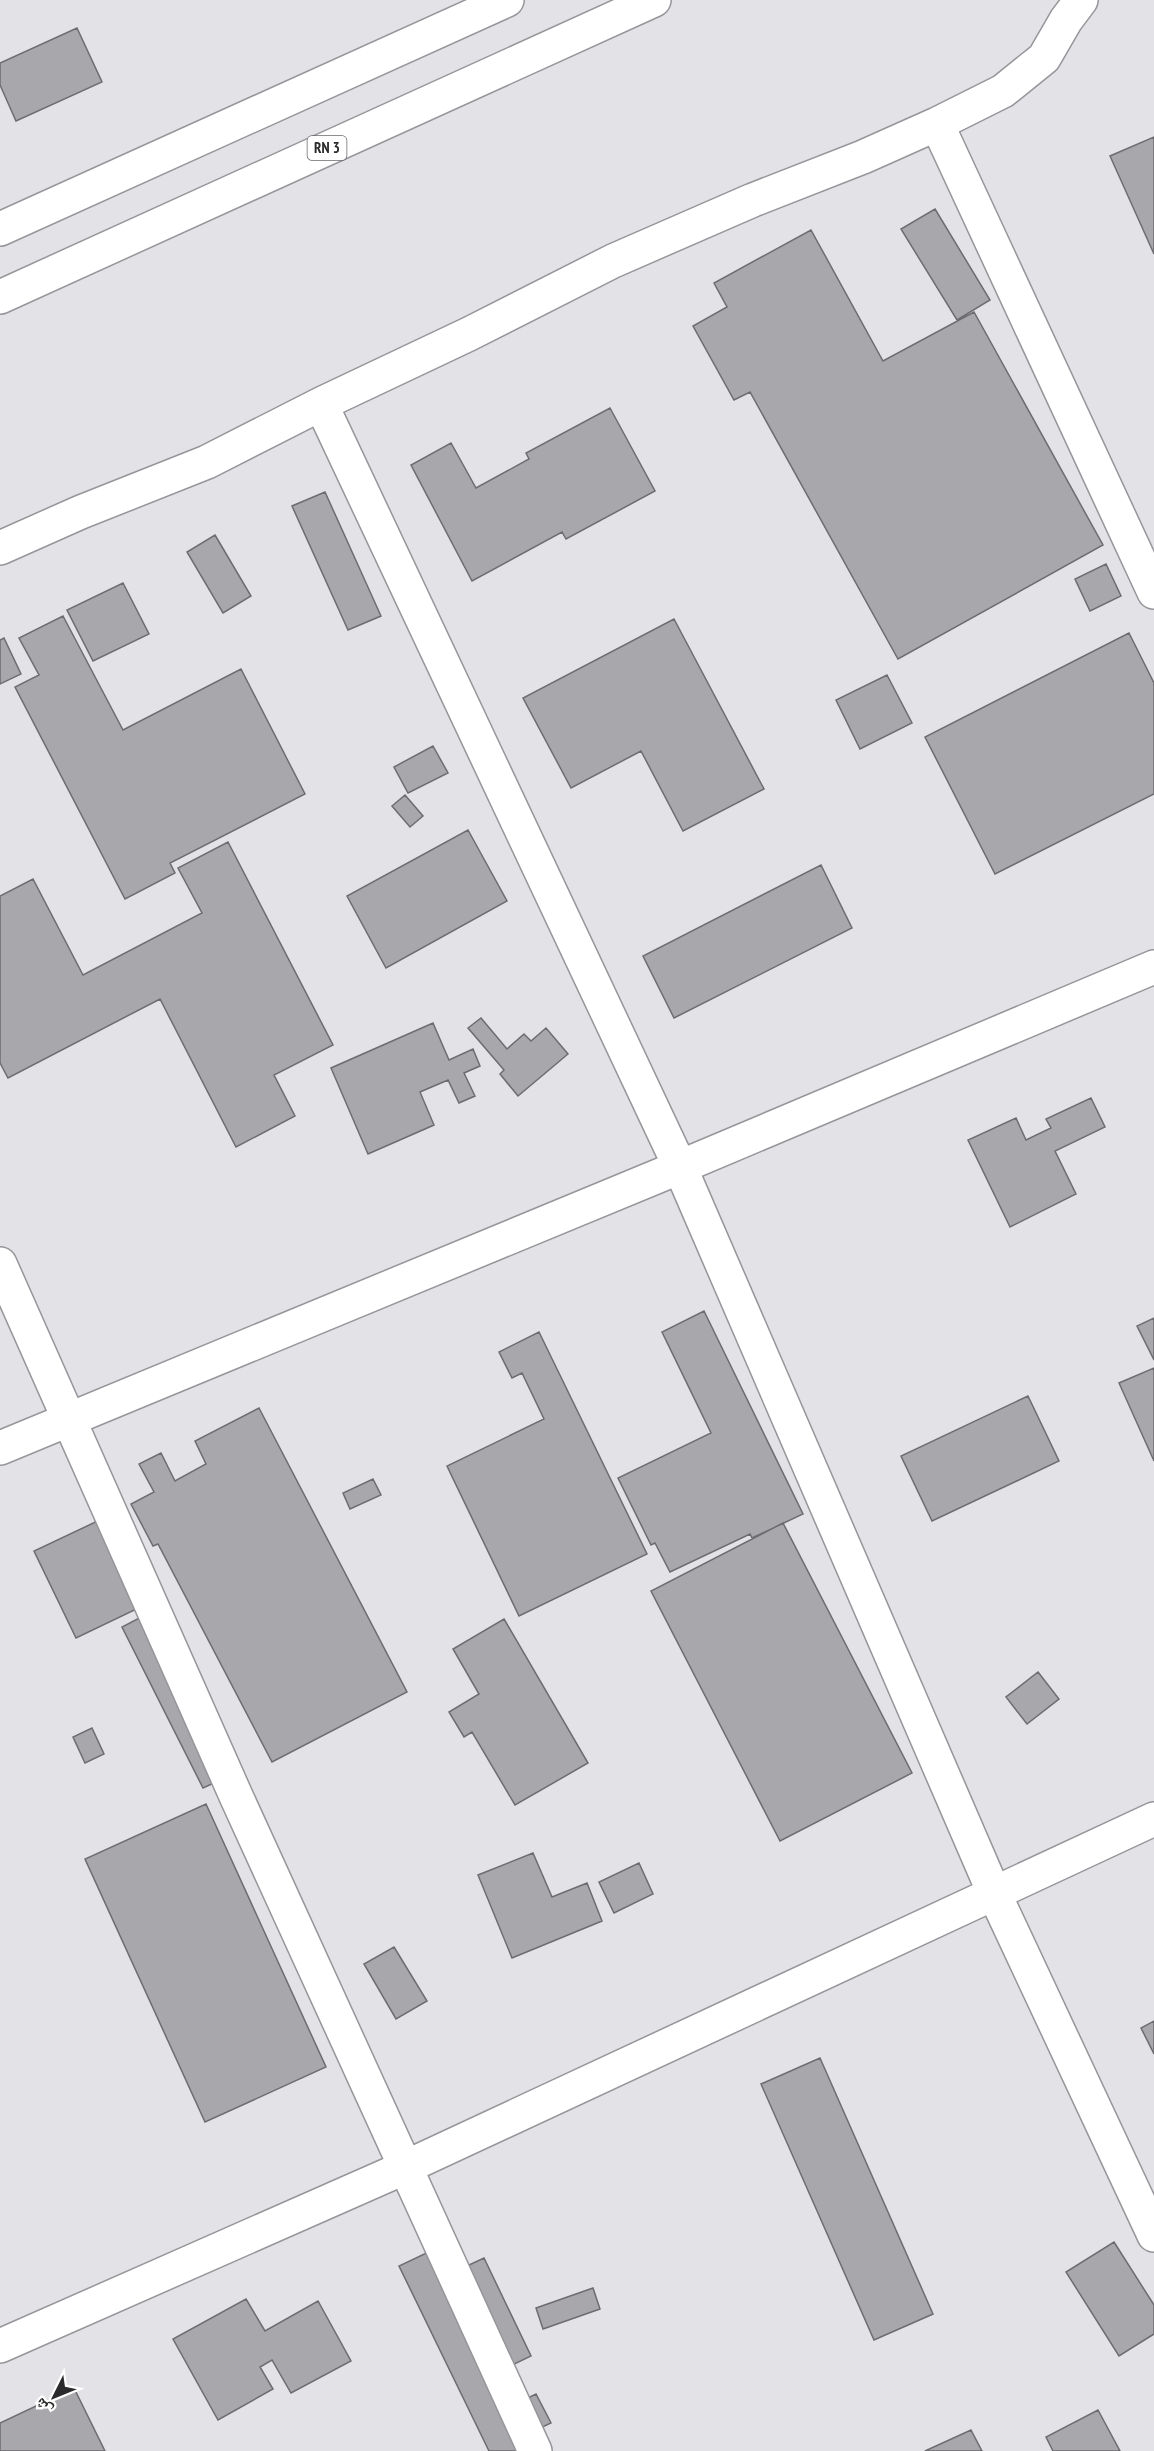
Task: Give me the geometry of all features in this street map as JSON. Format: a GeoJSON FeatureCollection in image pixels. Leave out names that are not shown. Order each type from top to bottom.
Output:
{"type":"FeatureCollection","features":[{"type":"Feature","properties":{"kind":"main road"},"geometry":{"type":"LineString","coordinates":[[0,228],[507,0]]}},
{"type":"Feature","properties":{"kind":"main road","name":"RN 3"},"geometry":{"type":"LineString","coordinates":[[0,297],[654,0]]}},
{"type":"Feature","properties":{"kind":"main road"},"geometry":{"type":"LineString","coordinates":[[0,548],[81,512],[207,462],[613,261],[937,124],[1003,91],[1044,58],[1081,0]]}},
{"type":"Feature","properties":{"kind":"main road"},"geometry":{"type":"LineString","coordinates":[[937,124],[1154,592]]}},
{"type":"Feature","properties":{"kind":"main road"},"geometry":{"type":"LineString","coordinates":[[321,404],[680,1167],[994,1893],[1154,2235]]}},
{"type":"Feature","properties":{"kind":"main road"},"geometry":{"type":"LineString","coordinates":[[0,1448],[1154,968]]}},
{"type":"Feature","properties":{"kind":"main road"},"geometry":{"type":"LineString","coordinates":[[0,1264],[67,1419],[536,2451]]}},
{"type":"Feature","properties":{"kind":"main road"},"geometry":{"type":"LineString","coordinates":[[0,2346],[406,2167],[1154,1820]]}},
{"type":"Feature","properties":{"kind":"building"},"geometry":{"type":"Polygon","coordinates":[[[77,28],[102,82],[16,121],[0,85],[0,63],[77,28]]]}},
{"type":"Feature","properties":{"kind":"building"},"geometry":{"type":"Polygon","coordinates":[[[1154,137],[1154,254],[1110,156],[1154,137]]]}},
{"type":"Feature","properties":{"kind":"building"},"geometry":{"type":"Polygon","coordinates":[[[935,209],[990,300],[957,320],[901,229],[935,209]]]}},
{"type":"Feature","properties":{"kind":"building"},"geometry":{"type":"Polygon","coordinates":[[[811,230],[883,361],[974,312],[1103,545],[898,659],[750,392],[734,400],[693,326],[727,307],[714,283],[811,230]]]}},
{"type":"Feature","properties":{"kind":"building"},"geometry":{"type":"Polygon","coordinates":[[[610,408],[655,491],[566,539],[562,532],[472,581],[411,465],[451,443],[476,488],[529,459],[526,453],[610,408]]]}},
{"type":"Feature","properties":{"kind":"building"},"geometry":{"type":"Polygon","coordinates":[[[325,492],[381,616],[348,630],[292,506],[325,492]]]}},
{"type":"Feature","properties":{"kind":"building"},"geometry":{"type":"Polygon","coordinates":[[[215,535],[251,596],[223,613],[187,552],[215,535]]]}},
{"type":"Feature","properties":{"kind":"building"},"geometry":{"type":"Polygon","coordinates":[[[1106,564],[1121,596],[1090,611],[1075,579],[1106,564]]]}},
{"type":"Feature","properties":{"kind":"building"},"geometry":{"type":"Polygon","coordinates":[[[123,583],[149,634],[93,661],[67,610],[123,583]]]}},
{"type":"Feature","properties":{"kind":"building"},"geometry":{"type":"Polygon","coordinates":[[[63,616],[123,730],[241,669],[305,794],[170,863],[175,873],[125,899],[15,687],[39,675],[19,638],[63,616]]]}},
{"type":"Feature","properties":{"kind":"building"},"geometry":{"type":"Polygon","coordinates":[[[674,619],[764,789],[683,831],[641,751],[571,788],[523,698],[674,619]]]}},
{"type":"Feature","properties":{"kind":"building"},"geometry":{"type":"Polygon","coordinates":[[[1129,633],[1154,683],[1154,794],[995,874],[925,737],[1129,633]]]}},
{"type":"Feature","properties":{"kind":"building"},"geometry":{"type":"Polygon","coordinates":[[[4,638],[21,674],[0,684],[0,640],[4,638]]]}},
{"type":"Feature","properties":{"kind":"building"},"geometry":{"type":"Polygon","coordinates":[[[887,675],[912,723],[860,749],[836,700],[887,675]]]}},
{"type":"Feature","properties":{"kind":"building"},"geometry":{"type":"Polygon","coordinates":[[[433,746],[448,773],[408,793],[394,767],[433,746]]]}},
{"type":"Feature","properties":{"kind":"building"},"geometry":{"type":"Polygon","coordinates":[[[405,795],[423,816],[410,827],[392,806],[405,795]]]}},
{"type":"Feature","properties":{"kind":"building"},"geometry":{"type":"Polygon","coordinates":[[[468,830],[507,901],[386,968],[347,896],[468,830]]]}},
{"type":"Feature","properties":{"kind":"building"},"geometry":{"type":"Polygon","coordinates":[[[228,842],[333,1045],[274,1075],[295,1116],[236,1147],[160,999],[8,1078],[0,1063],[0,896],[33,879],[83,975],[202,913],[178,868],[228,842]]]}},
{"type":"Feature","properties":{"kind":"building"},"geometry":{"type":"Polygon","coordinates":[[[821,865],[852,928],[674,1018],[643,956],[821,865]]]}},
{"type":"Feature","properties":{"kind":"building"},"geometry":{"type":"Polygon","coordinates":[[[481,1018],[507,1049],[524,1034],[531,1041],[546,1028],[568,1054],[518,1096],[500,1074],[504,1070],[468,1028],[481,1018]]]}},
{"type":"Feature","properties":{"kind":"building"},"geometry":{"type":"Polygon","coordinates":[[[433,1023],[449,1060],[473,1049],[480,1066],[464,1073],[475,1096],[459,1103],[448,1080],[420,1092],[434,1125],[368,1154],[331,1068],[433,1023]]]}},
{"type":"Feature","properties":{"kind":"building"},"geometry":{"type":"Polygon","coordinates":[[[1091,1098],[1105,1127],[1055,1151],[1076,1194],[1010,1227],[968,1140],[1016,1118],[1026,1140],[1051,1128],[1046,1119],[1091,1098]]]}},
{"type":"Feature","properties":{"kind":"building"},"geometry":{"type":"Polygon","coordinates":[[[704,1311],[803,1514],[752,1538],[750,1534],[670,1572],[655,1543],[651,1545],[618,1478],[711,1433],[662,1332],[704,1311]]]}},
{"type":"Feature","properties":{"kind":"building"},"geometry":{"type":"Polygon","coordinates":[[[1154,1318],[1154,1360],[1137,1326],[1154,1318]]]}},
{"type":"Feature","properties":{"kind":"building"},"geometry":{"type":"Polygon","coordinates":[[[539,1332],[647,1554],[519,1616],[447,1466],[544,1419],[522,1373],[512,1378],[499,1352],[539,1332]]]}},
{"type":"Feature","properties":{"kind":"building"},"geometry":{"type":"Polygon","coordinates":[[[1154,1368],[1154,1461],[1119,1383],[1154,1368]]]}},
{"type":"Feature","properties":{"kind":"building"},"geometry":{"type":"Polygon","coordinates":[[[1028,1396],[1059,1461],[932,1521],[901,1456],[1028,1396]]]}},
{"type":"Feature","properties":{"kind":"building"},"geometry":{"type":"Polygon","coordinates":[[[259,1408],[407,1692],[272,1762],[158,1544],[153,1546],[131,1504],[154,1492],[139,1464],[161,1453],[175,1481],[206,1464],[195,1441],[259,1408]]]}},
{"type":"Feature","properties":{"kind":"building"},"geometry":{"type":"Polygon","coordinates":[[[373,1479],[381,1495],[350,1509],[343,1493],[373,1479]]]}},
{"type":"Feature","properties":{"kind":"building"},"geometry":{"type":"Polygon","coordinates":[[[104,1518],[145,1605],[76,1638],[34,1551],[104,1518]]]}},
{"type":"Feature","properties":{"kind":"building"},"geometry":{"type":"Polygon","coordinates":[[[783,1523],[912,1773],[780,1841],[651,1591],[783,1523]]]}},
{"type":"Feature","properties":{"kind":"building"},"geometry":{"type":"Polygon","coordinates":[[[145,1615],[227,1777],[203,1788],[122,1627],[145,1615]]]}},
{"type":"Feature","properties":{"kind":"building"},"geometry":{"type":"Polygon","coordinates":[[[504,1619],[588,1763],[515,1805],[472,1732],[464,1737],[449,1712],[479,1694],[453,1649],[504,1619]]]}},
{"type":"Feature","properties":{"kind":"building"},"geometry":{"type":"Polygon","coordinates":[[[1038,1672],[1059,1699],[1027,1724],[1006,1697],[1038,1672]]]}},
{"type":"Feature","properties":{"kind":"building"},"geometry":{"type":"Polygon","coordinates":[[[92,1728],[104,1754],[85,1763],[73,1737],[92,1728]]]}},
{"type":"Feature","properties":{"kind":"building"},"geometry":{"type":"Polygon","coordinates":[[[206,1804],[326,2067],[205,2122],[85,1859],[206,1804]]]}},
{"type":"Feature","properties":{"kind":"building"},"geometry":{"type":"Polygon","coordinates":[[[533,1853],[552,1897],[587,1883],[602,1921],[512,1958],[478,1875],[533,1853]]]}},
{"type":"Feature","properties":{"kind":"building"},"geometry":{"type":"Polygon","coordinates":[[[639,1863],[653,1894],[614,1913],[599,1882],[639,1863]]]}},
{"type":"Feature","properties":{"kind":"building"},"geometry":{"type":"Polygon","coordinates":[[[394,1947],[427,2001],[396,2019],[364,1964],[394,1947]]]}},
{"type":"Feature","properties":{"kind":"building"},"geometry":{"type":"Polygon","coordinates":[[[1154,2021],[1154,2054],[1141,2028],[1154,2021]]]}},
{"type":"Feature","properties":{"kind":"building"},"geometry":{"type":"Polygon","coordinates":[[[820,2058],[933,2314],[874,2340],[761,2084],[820,2058]]]}},
{"type":"Feature","properties":{"kind":"building"},"geometry":{"type":"Polygon","coordinates":[[[1114,2242],[1154,2305],[1154,2334],[1119,2356],[1066,2272],[1114,2242]]]}},
{"type":"Feature","properties":{"kind":"building"},"geometry":{"type":"Polygon","coordinates":[[[439,2247],[452,2273],[484,2258],[531,2356],[508,2367],[524,2400],[536,2394],[551,2423],[538,2429],[549,2451],[489,2451],[399,2266],[439,2247]]]}},
{"type":"Feature","properties":{"kind":"building"},"geometry":{"type":"Polygon","coordinates":[[[593,2288],[600,2309],[543,2329],[536,2308],[593,2288]]]}},
{"type":"Feature","properties":{"kind":"building"},"geometry":{"type":"Polygon","coordinates":[[[246,2299],[265,2331],[318,2301],[351,2361],[291,2393],[272,2360],[260,2367],[273,2389],[218,2420],[173,2339],[246,2299]]]}},
{"type":"Feature","properties":{"kind":"building"},"geometry":{"type":"Polygon","coordinates":[[[74,2388],[105,2451],[0,2451],[0,2423],[74,2388]]]}},
{"type":"Feature","properties":{"kind":"building"},"geometry":{"type":"Polygon","coordinates":[[[1098,2410],[1120,2451],[1053,2451],[1046,2437],[1098,2410]]]}},
{"type":"Feature","properties":{"kind":"building"},"geometry":{"type":"Polygon","coordinates":[[[971,2430],[982,2451],[925,2451],[971,2430]]]}}]}
